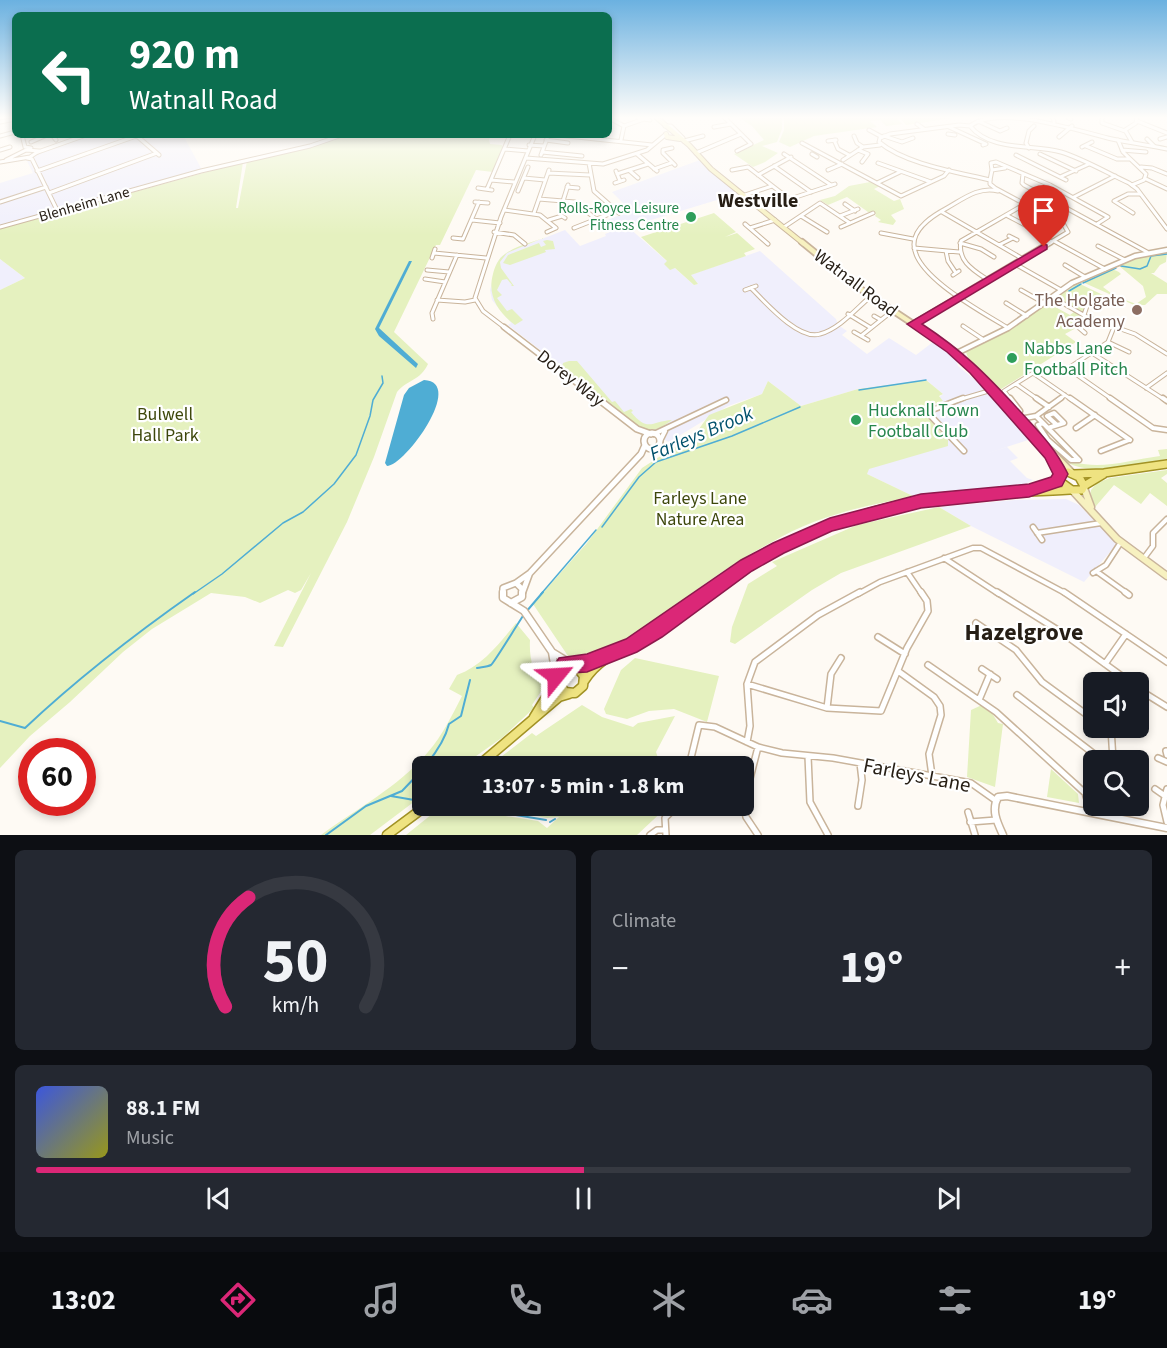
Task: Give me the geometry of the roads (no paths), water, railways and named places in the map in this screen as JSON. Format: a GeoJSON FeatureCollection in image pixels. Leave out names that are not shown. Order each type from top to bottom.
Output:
{"type":"FeatureCollection","features":[{"type":"Feature","properties":{"kind":"main road","name":"Watnall Road"},"geometry":{"type":"LineString","coordinates":[[700,157],[711,169],[870,297],[957,353],[1051,454],[1072,473]]}},
{"type":"Feature","properties":{"kind":"main road","name":"Watnall Road"},"geometry":{"type":"LineString","coordinates":[[1051,454],[1060,476]]}},
{"type":"Feature","properties":{"kind":"main road"},"geometry":{"type":"LineString","coordinates":[[1029,491],[1052,484],[1060,476],[1072,473],[1104,473],[1167,465]]}},
{"type":"Feature","properties":{"kind":"main road"},"geometry":{"type":"LineString","coordinates":[[1072,473],[1081,479],[1093,511]]}},
{"type":"Feature","properties":{"kind":"main road"},"geometry":{"type":"LineString","coordinates":[[492,756],[559,697],[579,690],[593,666],[656,631],[747,565],[794,540],[830,525],[921,501],[1029,491],[1079,491],[1104,473]]}},
{"type":"Feature","properties":{"kind":"main road"},"geometry":{"type":"LineString","coordinates":[[1060,476],[1063,485],[1093,511],[1121,542],[1167,576]]}},
{"type":"Feature","properties":{"kind":"main road"},"geometry":{"type":"LineString","coordinates":[[532,720],[554,688],[561,667],[613,655]]}},
{"type":"Feature","properties":{"kind":"main road"},"geometry":{"type":"LineString","coordinates":[[573,664],[583,671],[584,681]]}},
{"type":"Feature","properties":{"kind":"main road"},"geometry":{"type":"LineString","coordinates":[[556,678],[560,690],[570,694]]}},
{"type":"Feature","properties":{"kind":"main road"},"geometry":{"type":"LineString","coordinates":[[387,835],[413,816]]}},
{"type":"Feature","properties":{"kind":"street"},"geometry":{"type":"LineString","coordinates":[[25,157],[33,157],[56,208]]}},
{"type":"Feature","properties":{"kind":"street"},"geometry":{"type":"LineString","coordinates":[[38,171],[77,157]]}},
{"type":"Feature","properties":{"kind":"street"},"geometry":{"type":"LineString","coordinates":[[49,193],[150,157]]}},
{"type":"Feature","properties":{"kind":"street","name":"Blenheim Lane"},"geometry":{"type":"LineString","coordinates":[[0,226],[50,215],[201,171],[262,157]]}},
{"type":"Feature","properties":{"kind":"street"},"geometry":{"type":"LineString","coordinates":[[486,189],[501,157]]}},
{"type":"Feature","properties":{"kind":"street"},"geometry":{"type":"LineString","coordinates":[[504,327],[476,300],[476,288],[494,232],[500,223],[514,182],[526,158],[603,164],[626,157]]}},
{"type":"Feature","properties":{"kind":"street"},"geometry":{"type":"LineString","coordinates":[[640,157],[655,170],[673,164],[667,157]]}},
{"type":"Feature","properties":{"kind":"street"},"geometry":{"type":"LineString","coordinates":[[758,175],[790,157],[833,185],[790,200]]}},
{"type":"Feature","properties":{"kind":"street"},"geometry":{"type":"LineString","coordinates":[[833,157],[876,184],[903,196],[932,182],[949,170]]}},
{"type":"Feature","properties":{"kind":"street"},"geometry":{"type":"LineString","coordinates":[[828,170],[847,157]]}},
{"type":"Feature","properties":{"kind":"street"},"geometry":{"type":"LineString","coordinates":[[862,161],[865,157]]}},
{"type":"Feature","properties":{"kind":"street"},"geometry":{"type":"LineString","coordinates":[[908,157],[990,182],[999,191],[1066,227],[1068,232],[913,324]]}},
{"type":"Feature","properties":{"kind":"street"},"geometry":{"type":"LineString","coordinates":[[1020,157],[1066,180]]}},
{"type":"Feature","properties":{"kind":"street"},"geometry":{"type":"LineString","coordinates":[[1043,157],[1076,171]]}},
{"type":"Feature","properties":{"kind":"street"},"geometry":{"type":"LineString","coordinates":[[1071,157],[1132,185],[1165,224],[1167,230]]}},
{"type":"Feature","properties":{"kind":"street"},"geometry":{"type":"LineString","coordinates":[[1113,157],[1131,159]]}},
{"type":"Feature","properties":{"kind":"street"},"geometry":{"type":"LineString","coordinates":[[1129,157],[1146,174],[1146,178],[1167,189]]}},
{"type":"Feature","properties":{"kind":"street"},"geometry":{"type":"LineString","coordinates":[[1008,328],[929,274],[914,248],[913,239],[920,224],[985,189],[990,182],[992,162],[1074,197],[1108,217],[1097,224]]}},
{"type":"Feature","properties":{"kind":"street"},"geometry":{"type":"LineString","coordinates":[[574,228],[618,212],[594,191],[589,163]]}},
{"type":"Feature","properties":{"kind":"street"},"geometry":{"type":"LineString","coordinates":[[878,163],[932,182]]}},
{"type":"Feature","properties":{"kind":"street"},"geometry":{"type":"LineString","coordinates":[[615,183],[622,180],[616,173],[648,164]]}},
{"type":"Feature","properties":{"kind":"street"},"geometry":{"type":"LineString","coordinates":[[1060,177],[1089,164]]}},
{"type":"Feature","properties":{"kind":"street"},"geometry":{"type":"LineString","coordinates":[[774,166],[811,192]]}},
{"type":"Feature","properties":{"kind":"street"},"geometry":{"type":"LineString","coordinates":[[518,191],[528,167]]}},
{"type":"Feature","properties":{"kind":"street"},"geometry":{"type":"LineString","coordinates":[[733,171],[748,167],[797,205]]}},
{"type":"Feature","properties":{"kind":"street"},"geometry":{"type":"LineString","coordinates":[[1140,167],[1152,168],[1167,174]]}},
{"type":"Feature","properties":{"kind":"street"},"geometry":{"type":"LineString","coordinates":[[992,170],[1009,169]]}},
{"type":"Feature","properties":{"kind":"street"},"geometry":{"type":"LineString","coordinates":[[629,170],[637,177],[641,174]]}},
{"type":"Feature","properties":{"kind":"street"},"geometry":{"type":"LineString","coordinates":[[534,213],[548,171],[590,175]]}},
{"type":"Feature","properties":{"kind":"street"},"geometry":{"type":"LineString","coordinates":[[876,184],[901,171]]}},
{"type":"Feature","properties":{"kind":"street"},"geometry":{"type":"LineString","coordinates":[[1023,174],[1022,184],[1147,252]]}},
{"type":"Feature","properties":{"kind":"street"},"geometry":{"type":"LineString","coordinates":[[1074,197],[1115,176]]}},
{"type":"Feature","properties":{"kind":"street"},"geometry":{"type":"LineString","coordinates":[[524,178],[545,180]]}},
{"type":"Feature","properties":{"kind":"street"},"geometry":{"type":"LineString","coordinates":[[1132,185],[1146,178]]}},
{"type":"Feature","properties":{"kind":"street"},"geometry":{"type":"LineString","coordinates":[[491,180],[514,182]]}},
{"type":"Feature","properties":{"kind":"street"},"geometry":{"type":"LineString","coordinates":[[745,195],[773,185]]}},
{"type":"Feature","properties":{"kind":"street"},"geometry":{"type":"LineString","coordinates":[[563,201],[567,186],[578,188]]}},
{"type":"Feature","properties":{"kind":"street"},"geometry":{"type":"LineString","coordinates":[[0,202],[46,187]]}},
{"type":"Feature","properties":{"kind":"street"},"geometry":{"type":"LineString","coordinates":[[478,188],[492,190]]}},
{"type":"Feature","properties":{"kind":"street"},"geometry":{"type":"LineString","coordinates":[[985,189],[999,191]]}},
{"type":"Feature","properties":{"kind":"street"},"geometry":{"type":"LineString","coordinates":[[1133,213],[1114,200],[1128,194],[1140,194]]}},
{"type":"Feature","properties":{"kind":"street"},"geometry":{"type":"LineString","coordinates":[[539,199],[577,203],[596,219]]}},
{"type":"Feature","properties":{"kind":"street"},"geometry":{"type":"LineString","coordinates":[[463,239],[477,202],[488,203]]}},
{"type":"Feature","properties":{"kind":"street"},"geometry":{"type":"LineString","coordinates":[[784,227],[820,203],[850,223]]}},
{"type":"Feature","properties":{"kind":"street"},"geometry":{"type":"LineString","coordinates":[[988,280],[966,264],[959,252],[960,243],[964,237],[1025,204]]}},
{"type":"Feature","properties":{"kind":"street"},"geometry":{"type":"LineString","coordinates":[[840,216],[857,210],[847,205]]}},
{"type":"Feature","properties":{"kind":"street"},"geometry":{"type":"LineString","coordinates":[[1044,214],[1061,205]]}},
{"type":"Feature","properties":{"kind":"street"},"geometry":{"type":"LineString","coordinates":[[504,210],[534,213],[549,220],[556,228],[547,232]]}},
{"type":"Feature","properties":{"kind":"street"},"geometry":{"type":"LineString","coordinates":[[941,211],[1023,259]]}},
{"type":"Feature","properties":{"kind":"street"},"geometry":{"type":"LineString","coordinates":[[841,227],[872,213]]}},
{"type":"Feature","properties":{"kind":"street"},"geometry":{"type":"LineString","coordinates":[[1006,214],[1030,228]]}},
{"type":"Feature","properties":{"kind":"street"},"geometry":{"type":"LineString","coordinates":[[549,220],[562,215]]}},
{"type":"Feature","properties":{"kind":"street"},"geometry":{"type":"LineString","coordinates":[[801,216],[827,232]]}},
{"type":"Feature","properties":{"kind":"street"},"geometry":{"type":"LineString","coordinates":[[472,220],[500,223]]}},
{"type":"Feature","properties":{"kind":"street"},"geometry":{"type":"LineString","coordinates":[[750,228],[775,220]]}},
{"type":"Feature","properties":{"kind":"street"},"geometry":{"type":"LineString","coordinates":[[745,224],[768,244]]}},
{"type":"Feature","properties":{"kind":"street"},"geometry":{"type":"LineString","coordinates":[[514,235],[520,229]]}},
{"type":"Feature","properties":{"kind":"street"},"geometry":{"type":"LineString","coordinates":[[494,232],[514,235],[525,244]]}},
{"type":"Feature","properties":{"kind":"street"},"geometry":{"type":"LineString","coordinates":[[881,233],[913,239]]}},
{"type":"Feature","properties":{"kind":"street"},"geometry":{"type":"LineString","coordinates":[[453,238],[469,240]]}},
{"type":"Feature","properties":{"kind":"street"},"geometry":{"type":"LineString","coordinates":[[999,245],[1013,238]]}},
{"type":"Feature","properties":{"kind":"street"},"geometry":{"type":"LineString","coordinates":[[1054,241],[1105,268]]}},
{"type":"Feature","properties":{"kind":"street"},"geometry":{"type":"LineString","coordinates":[[960,243],[981,249],[994,257]]}},
{"type":"Feature","properties":{"kind":"street"},"geometry":{"type":"LineString","coordinates":[[1098,246],[1125,260]]}},
{"type":"Feature","properties":{"kind":"street"},"geometry":{"type":"LineString","coordinates":[[914,248],[959,252]]}},
{"type":"Feature","properties":{"kind":"street"},"geometry":{"type":"LineString","coordinates":[[957,353],[1008,328],[1060,290],[1085,277],[1147,252],[1167,250]]}},
{"type":"Feature","properties":{"kind":"street"},"geometry":{"type":"LineString","coordinates":[[432,258],[435,251],[457,255],[487,256]]}},
{"type":"Feature","properties":{"kind":"street"},"geometry":{"type":"LineString","coordinates":[[946,251],[948,261],[956,273]]}},
{"type":"Feature","properties":{"kind":"street"},"geometry":{"type":"LineString","coordinates":[[433,319],[432,313],[457,255]]}},
{"type":"Feature","properties":{"kind":"street"},"geometry":{"type":"LineString","coordinates":[[1015,264],[1060,290]]}},
{"type":"Feature","properties":{"kind":"street"},"geometry":{"type":"LineString","coordinates":[[1065,265],[1085,277]]}},
{"type":"Feature","properties":{"kind":"street"},"geometry":{"type":"LineString","coordinates":[[427,270],[449,272]]}},
{"type":"Feature","properties":{"kind":"street"},"geometry":{"type":"LineString","coordinates":[[425,279],[445,282]]}},
{"type":"Feature","properties":{"kind":"street"},"geometry":{"type":"LineString","coordinates":[[745,290],[756,286]]}},
{"type":"Feature","properties":{"kind":"street"},"geometry":{"type":"LineString","coordinates":[[751,288],[797,329],[808,335],[823,333],[870,297]]}},
{"type":"Feature","properties":{"kind":"street"},"geometry":{"type":"LineString","coordinates":[[1021,290],[1044,303]]}},
{"type":"Feature","properties":{"kind":"street"},"geometry":{"type":"LineString","coordinates":[[1052,297],[1085,316],[1135,334],[1167,354]]}},
{"type":"Feature","properties":{"kind":"street"},"geometry":{"type":"LineString","coordinates":[[437,300],[465,302],[476,300]]}},
{"type":"Feature","properties":{"kind":"street"},"geometry":{"type":"LineString","coordinates":[[1006,303],[1027,316]]}},
{"type":"Feature","properties":{"kind":"street"},"geometry":{"type":"LineString","coordinates":[[1085,333],[1077,326],[1085,316],[1086,305]]}},
{"type":"Feature","properties":{"kind":"street"},"geometry":{"type":"LineString","coordinates":[[848,314],[871,328]]}},
{"type":"Feature","properties":{"kind":"street"},"geometry":{"type":"LineString","coordinates":[[874,316],[881,320]]}},
{"type":"Feature","properties":{"kind":"street"},"geometry":{"type":"LineString","coordinates":[[861,336],[886,316]]}},
{"type":"Feature","properties":{"kind":"street"},"geometry":{"type":"LineString","coordinates":[[963,326],[984,340]]}},
{"type":"Feature","properties":{"kind":"street","name":"Dorey Way"},"geometry":{"type":"LineString","coordinates":[[504,327],[637,429],[661,439]]}},
{"type":"Feature","properties":{"kind":"street"},"geometry":{"type":"LineString","coordinates":[[1114,327],[1108,342],[1070,367],[1071,372],[1153,428],[1167,429]]}},
{"type":"Feature","properties":{"kind":"street"},"geometry":{"type":"LineString","coordinates":[[854,332],[868,340]]}},
{"type":"Feature","properties":{"kind":"street"},"geometry":{"type":"LineString","coordinates":[[1108,342],[1129,352]]}},
{"type":"Feature","properties":{"kind":"street"},"geometry":{"type":"LineString","coordinates":[[1092,353],[1167,401]]}},
{"type":"Feature","properties":{"kind":"street"},"geometry":{"type":"LineString","coordinates":[[1020,411],[1004,393],[1033,373],[1130,440],[1101,451]]}},
{"type":"Feature","properties":{"kind":"street"},"geometry":{"type":"LineString","coordinates":[[1146,388],[1166,375]]}},
{"type":"Feature","properties":{"kind":"street"},"geometry":{"type":"LineString","coordinates":[[1016,384],[1048,407]]}},
{"type":"Feature","properties":{"kind":"street"},"geometry":{"type":"LineString","coordinates":[[964,451],[927,412],[946,403],[993,390]]}},
{"type":"Feature","properties":{"kind":"street"},"geometry":{"type":"LineString","coordinates":[[1020,420],[1036,416],[1065,395]]}},
{"type":"Feature","properties":{"kind":"street"},"geometry":{"type":"LineString","coordinates":[[641,454],[644,442],[653,434],[665,431],[679,421],[726,400]]}},
{"type":"Feature","properties":{"kind":"street"},"geometry":{"type":"LineString","coordinates":[[1077,428],[1095,415]]}},
{"type":"Feature","properties":{"kind":"street"},"geometry":{"type":"LineString","coordinates":[[1036,416],[1043,423],[1048,428],[1079,460],[1071,460],[1052,443],[1039,429],[1038,425],[1043,423]]}},
{"type":"Feature","properties":{"kind":"street"},"geometry":{"type":"LineString","coordinates":[[1048,428],[1057,425]]}},
{"type":"Feature","properties":{"kind":"street","name":"Dorey Way"},"geometry":{"type":"LineString","coordinates":[[637,429],[644,442]]}},
{"type":"Feature","properties":{"kind":"street"},"geometry":{"type":"LineString","coordinates":[[556,678],[552,652],[524,611],[503,598],[502,591],[509,584],[516,584],[530,573],[641,454],[660,446],[665,431]]}},
{"type":"Feature","properties":{"kind":"street"},"geometry":{"type":"LineString","coordinates":[[644,442],[655,449]]}},
{"type":"Feature","properties":{"kind":"street"},"geometry":{"type":"LineString","coordinates":[[951,448],[958,445]]}},
{"type":"Feature","properties":{"kind":"street"},"geometry":{"type":"LineString","coordinates":[[1144,559],[1153,546],[1153,533],[1165,526],[1167,519]]}},
{"type":"Feature","properties":{"kind":"street"},"geometry":{"type":"LineString","coordinates":[[1037,533],[1102,522]]}},
{"type":"Feature","properties":{"kind":"street"},"geometry":{"type":"LineString","coordinates":[[1033,527],[1042,540]]}},
{"type":"Feature","properties":{"kind":"street"},"geometry":{"type":"LineString","coordinates":[[1121,542],[1106,565],[1095,572],[1129,595]]}},
{"type":"Feature","properties":{"kind":"street"},"geometry":{"type":"LineString","coordinates":[[747,742],[750,726],[747,684],[750,672],[760,658],[819,615],[880,582],[973,548],[981,548],[1073,597],[1167,662]]}},
{"type":"Feature","properties":{"kind":"street"},"geometry":{"type":"LineString","coordinates":[[944,558],[1061,632],[1116,672]]}},
{"type":"Feature","properties":{"kind":"street"},"geometry":{"type":"LineString","coordinates":[[747,684],[827,708],[881,711],[905,654],[929,606],[907,572]]}},
{"type":"Feature","properties":{"kind":"street"},"geometry":{"type":"LineString","coordinates":[[524,611],[522,589],[530,573]]}},
{"type":"Feature","properties":{"kind":"street"},"geometry":{"type":"LineString","coordinates":[[516,584],[522,589]]}},
{"type":"Feature","properties":{"kind":"street"},"geometry":{"type":"LineString","coordinates":[[511,603],[522,597]]}},
{"type":"Feature","properties":{"kind":"street"},"geometry":{"type":"LineString","coordinates":[[976,623],[1016,650],[1042,682],[1083,712]]}},
{"type":"Feature","properties":{"kind":"street"},"geometry":{"type":"LineString","coordinates":[[1105,664],[1126,634]]}},
{"type":"Feature","properties":{"kind":"street"},"geometry":{"type":"LineString","coordinates":[[878,637],[905,654]]}},
{"type":"Feature","properties":{"kind":"street"},"geometry":{"type":"LineString","coordinates":[[552,652],[573,664]]}},
{"type":"Feature","properties":{"kind":"street"},"geometry":{"type":"LineString","coordinates":[[827,708],[831,674],[841,658]]}},
{"type":"Feature","properties":{"kind":"street"},"geometry":{"type":"LineString","coordinates":[[928,665],[996,712],[1083,792]]}},
{"type":"Feature","properties":{"kind":"street"},"geometry":{"type":"LineString","coordinates":[[982,669],[997,679]]}},
{"type":"Feature","properties":{"kind":"street"},"geometry":{"type":"LineString","coordinates":[[898,671],[934,697],[940,706],[941,715],[929,754],[932,776]]}},
{"type":"Feature","properties":{"kind":"street"},"geometry":{"type":"LineString","coordinates":[[979,700],[990,674]]}},
{"type":"Feature","properties":{"kind":"street"},"geometry":{"type":"LineString","coordinates":[[1017,695],[1089,750]]}},
{"type":"Feature","properties":{"kind":"street"},"geometry":{"type":"LineString","coordinates":[[1149,696],[1167,707]]}},
{"type":"Feature","properties":{"kind":"street","name":"Farleys Lane"},"geometry":{"type":"LineString","coordinates":[[691,756],[695,731],[699,725],[715,727],[758,747],[782,753],[860,763],[975,784],[995,800]]}},
{"type":"Feature","properties":{"kind":"street"},"geometry":{"type":"LineString","coordinates":[[754,763],[758,747]]}},
{"type":"Feature","properties":{"kind":"street"},"geometry":{"type":"LineString","coordinates":[[808,756],[810,801],[828,835]]}},
{"type":"Feature","properties":{"kind":"street"},"geometry":{"type":"LineString","coordinates":[[1158,758],[1167,762]]}},
{"type":"Feature","properties":{"kind":"street"},"geometry":{"type":"LineString","coordinates":[[858,806],[862,780],[860,763]]}},
{"type":"Feature","properties":{"kind":"street"},"geometry":{"type":"LineString","coordinates":[[1155,789],[1165,796]]}},
{"type":"Feature","properties":{"kind":"street"},"geometry":{"type":"LineString","coordinates":[[1167,789],[1163,812],[1167,822]]}},
{"type":"Feature","properties":{"kind":"street"},"geometry":{"type":"LineString","coordinates":[[1003,835],[994,807],[995,800],[1007,795],[1083,811]]}},
{"type":"Feature","properties":{"kind":"street"},"geometry":{"type":"LineString","coordinates":[[968,813],[975,835]]}},
{"type":"Feature","properties":{"kind":"street"},"geometry":{"type":"LineString","coordinates":[[650,835],[654,831],[665,832],[667,816]]}},
{"type":"Feature","properties":{"kind":"street"},"geometry":{"type":"LineString","coordinates":[[746,816],[758,835]]}},
{"type":"Feature","properties":{"kind":"street"},"geometry":{"type":"LineString","coordinates":[[1105,816],[1167,828]]}},
{"type":"Feature","properties":{"kind":"street"},"geometry":{"type":"LineString","coordinates":[[970,822],[997,820]]}},
{"type":"Feature","properties":{"kind":"water"},"geometry":{"type":"Polygon","coordinates":[[[409,261],[412,261],[379,328],[418,364],[416,368],[379,336],[375,329],[409,261]]]}},
{"type":"Feature","properties":{"kind":"water"},"geometry":{"type":"Polygon","coordinates":[[[424,380],[435,384],[438,394],[435,408],[418,439],[406,453],[387,466],[385,463],[404,395],[409,388],[424,380]]]}},
{"type":"Feature","properties":{"kind":"waterway"},"geometry":{"type":"LineString","coordinates":[[1121,266],[1140,269],[1147,266],[1151,256],[1167,254]]}},
{"type":"Feature","properties":{"kind":"waterway"},"geometry":{"type":"LineString","coordinates":[[1083,283],[1116,268]]}},
{"type":"Feature","properties":{"kind":"waterway"},"geometry":{"type":"LineString","coordinates":[[1069,291],[1081,284]]}},
{"type":"Feature","properties":{"kind":"waterway"},"geometry":{"type":"LineString","coordinates":[[193,594],[222,574],[283,523],[303,512],[334,484],[356,455],[370,416],[373,400],[383,383],[382,376]]}},
{"type":"Feature","properties":{"kind":"waterway"},"geometry":{"type":"LineString","coordinates":[[859,390],[926,380]]}},
{"type":"Feature","properties":{"kind":"waterway","name":"Farleys Brook"},"geometry":{"type":"LineString","coordinates":[[602,527],[639,477],[656,462],[732,436],[800,407]]}},
{"type":"Feature","properties":{"kind":"waterway","name":"Farleys Brook"},"geometry":{"type":"LineString","coordinates":[[541,594],[596,530]]}},
{"type":"Feature","properties":{"kind":"waterway"},"geometry":{"type":"LineString","coordinates":[[0,721],[25,728],[107,657],[195,592]]}},
{"type":"Feature","properties":{"kind":"waterway","name":"Farleys Brook"},"geometry":{"type":"LineString","coordinates":[[526,612],[543,592]]}},
{"type":"Feature","properties":{"kind":"waterway","name":"Farleys Brook"},"geometry":{"type":"LineString","coordinates":[[477,668],[491,665],[523,616]]}},
{"type":"Feature","properties":{"kind":"waterway","name":"Farleys Brook"},"geometry":{"type":"LineString","coordinates":[[433,756],[449,724],[461,716],[470,680]]}},
{"type":"Feature","properties":{"kind":"waterway","name":"Farleys Brook"},"geometry":{"type":"LineString","coordinates":[[326,835],[366,806],[402,791],[412,781]]}},
{"type":"Feature","properties":{"kind":"waterway"},"geometry":{"type":"LineString","coordinates":[[391,796],[412,800]]}},
{"type":"Feature","properties":{"kind":"waterway"},"geometry":{"type":"LineString","coordinates":[[522,816],[546,820]]}},
{"type":"Feature","properties":{"kind":"waterway"},"geometry":{"type":"LineString","coordinates":[[550,822],[555,819]]}},
{"type":"Feature","properties":{"kind":"place","name":"Rolls-Royce Leisure Fitness Centre"},"geometry":{"type":"Point","coordinates":[691,217]}},
{"type":"Feature","properties":{"kind":"place","name":"The Holgate Academy"},"geometry":{"type":"Point","coordinates":[1137,310]}},
{"type":"Feature","properties":{"kind":"place","name":"Nabbs Lane Football Pitch"},"geometry":{"type":"Point","coordinates":[1012,358]}},
{"type":"Feature","properties":{"kind":"place","name":"Hucknall Town Football Club"},"geometry":{"type":"Point","coordinates":[856,420]}},
{"type":"Feature","properties":{"kind":"district","name":"Westville"},"geometry":{"type":"Point","coordinates":[758,200]}},
{"type":"Feature","properties":{"kind":"district","name":"Hazelgrove"},"geometry":{"type":"Point","coordinates":[1024,632]}},
{"type":"Feature","properties":{"kind":"park label","name":"Bulwell Hall Park"},"geometry":{"type":"Point","coordinates":[165,424]}},
{"type":"Feature","properties":{"kind":"park label","name":"Farleys Lane Nature Area"},"geometry":{"type":"Point","coordinates":[700,508]}}]}
